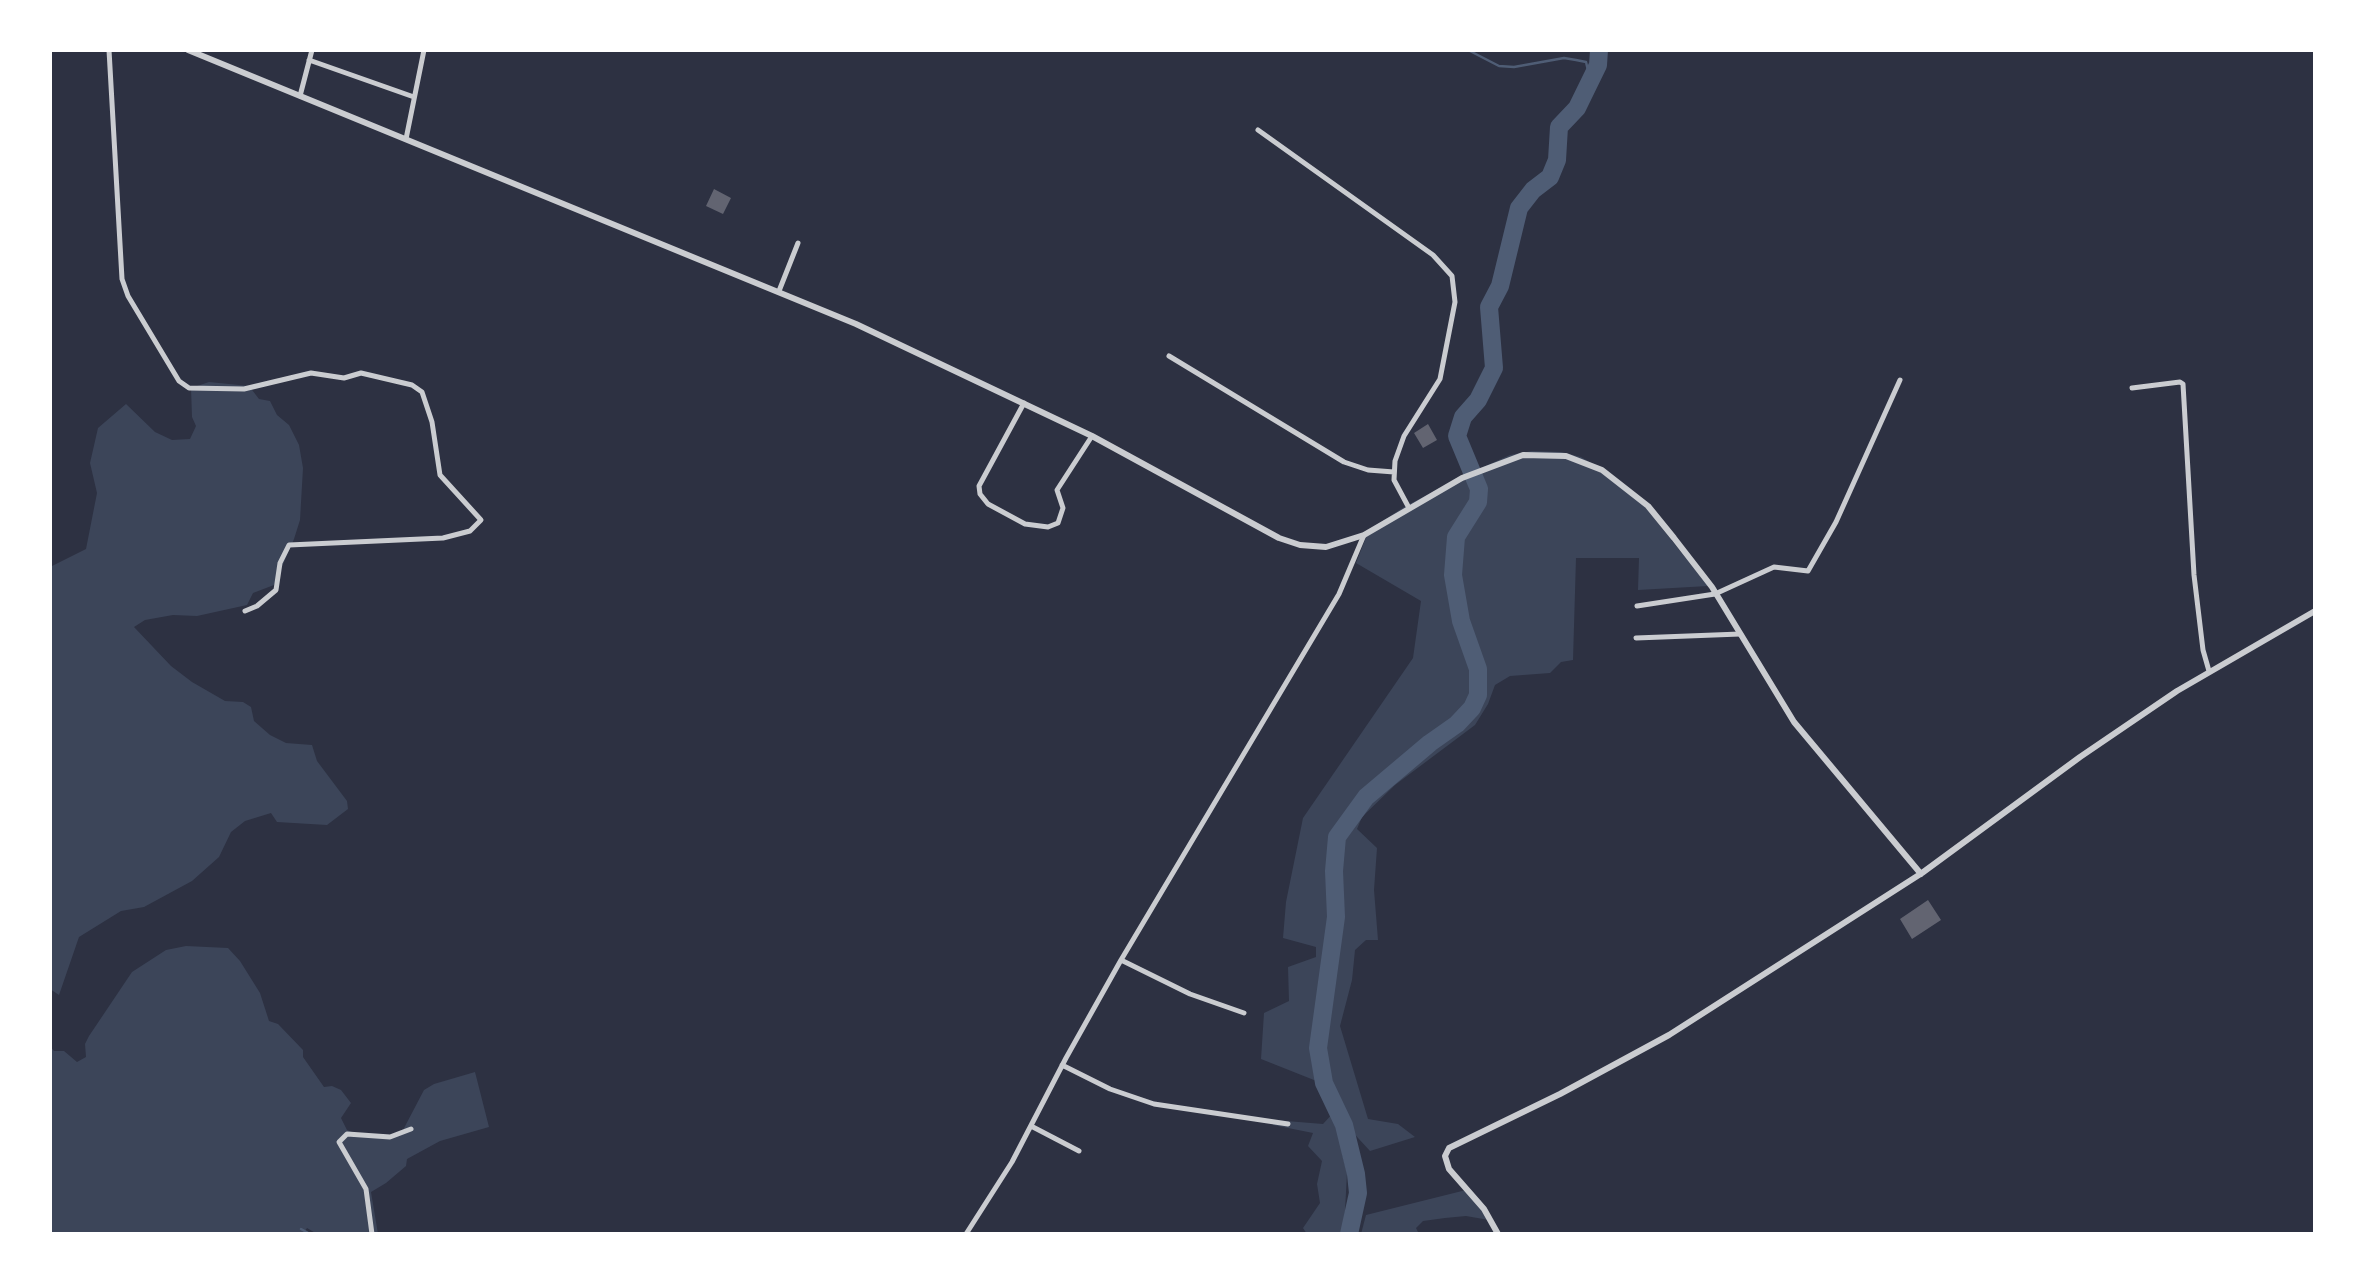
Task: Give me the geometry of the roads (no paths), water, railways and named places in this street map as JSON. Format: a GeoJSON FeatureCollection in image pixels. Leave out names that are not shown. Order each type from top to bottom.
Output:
{"type":"FeatureCollection","features":[{"type":"Feature","properties":{"kind":"street"},"geometry":{"type":"LineString","coordinates":[[108,50],[122,279],[128,296],[179,381],[189,388],[244,389],[302,374],[328,373],[344,378],[368,373],[417,388],[424,396],[432,422],[440,475],[482,520],[470,531],[443,538],[289,546],[280,563],[276,590],[245,611]]}},
{"type":"Feature","properties":{"kind":"street"},"geometry":{"type":"LineString","coordinates":[[188,50],[856,324],[1092,436],[1288,542],[1326,547],[1364,536],[1462,478],[1514,458],[1535,454],[1572,458],[1602,470],[1648,506],[1715,594],[1794,722],[1921,874]]}},
{"type":"Feature","properties":{"kind":"street"},"geometry":{"type":"LineString","coordinates":[[300,96],[312,50]]}},
{"type":"Feature","properties":{"kind":"street"},"geometry":{"type":"LineString","coordinates":[[406,138],[424,50]]}},
{"type":"Feature","properties":{"kind":"street"},"geometry":{"type":"LineString","coordinates":[[309,60],[414,98]]}},
{"type":"Feature","properties":{"kind":"street"},"geometry":{"type":"LineString","coordinates":[[1258,130],[1433,255],[1452,276],[1456,294],[1440,379],[1404,436],[1394,472],[1396,488],[1410,510]]}},
{"type":"Feature","properties":{"kind":"street"},"geometry":{"type":"LineString","coordinates":[[779,291],[798,244]]}},
{"type":"Feature","properties":{"kind":"street"},"geometry":{"type":"LineString","coordinates":[[1169,356],[1344,462],[1368,470],[1394,472]]}},
{"type":"Feature","properties":{"kind":"street"},"geometry":{"type":"LineString","coordinates":[[1637,606],[1715,594],[1774,567],[1808,571],[1836,522],[1900,380]]}},
{"type":"Feature","properties":{"kind":"street"},"geometry":{"type":"LineString","coordinates":[[2132,388],[2183,384],[2194,575],[2209,671]]}},
{"type":"Feature","properties":{"kind":"street"},"geometry":{"type":"LineString","coordinates":[[1024,403],[979,486],[988,504],[1025,524],[1048,527],[1058,523],[1063,508],[1056,490],[1092,436]]}},
{"type":"Feature","properties":{"kind":"street"},"geometry":{"type":"LineString","coordinates":[[966,1234],[1012,1162],[1122,960],[1338,594],[1364,536]]}},
{"type":"Feature","properties":{"kind":"street"},"geometry":{"type":"LineString","coordinates":[[1498,1234],[1484,1209],[1449,1170],[1445,1156],[1449,1148],[1560,1094],[1668,1034],[1921,874],[2080,757],[2209,671],[2315,612]]}},
{"type":"Feature","properties":{"kind":"street"},"geometry":{"type":"LineString","coordinates":[[1636,638],[1740,634]]}},
{"type":"Feature","properties":{"kind":"street"},"geometry":{"type":"LineString","coordinates":[[1122,960],[1190,994],[1244,1013]]}},
{"type":"Feature","properties":{"kind":"street"},"geometry":{"type":"LineString","coordinates":[[1062,1065],[1110,1090],[1154,1104],[1288,1124]]}},
{"type":"Feature","properties":{"kind":"street"},"geometry":{"type":"LineString","coordinates":[[1030,1126],[1079,1152]]}},
{"type":"Feature","properties":{"kind":"street"},"geometry":{"type":"LineString","coordinates":[[372,1234],[366,1189],[339,1146],[340,1139],[349,1134],[396,1136],[411,1129]]}},
{"type":"Feature","properties":{"kind":"waterway"},"geometry":{"type":"LineString","coordinates":[[1468,50],[1499,66],[1564,58],[1586,62],[1590,79]]}},
{"type":"Feature","properties":{"kind":"waterway"},"geometry":{"type":"LineString","coordinates":[[1349,1234],[1358,1193],[1356,1174],[1344,1125],[1324,1083],[1318,1048],[1336,917],[1337,837],[1366,797],[1457,724],[1478,695],[1478,669],[1461,621],[1453,575],[1456,537],[1478,502],[1479,489],[1457,436],[1463,417],[1478,400],[1494,368],[1489,307],[1500,286],[1519,208],[1550,177],[1557,160],[1559,127],[1577,108],[1598,65],[1599,50]]}},
{"type":"Feature","properties":{"kind":"waterway"},"geometry":{"type":"LineString","coordinates":[[301,1229],[310,1234]]}}]}
